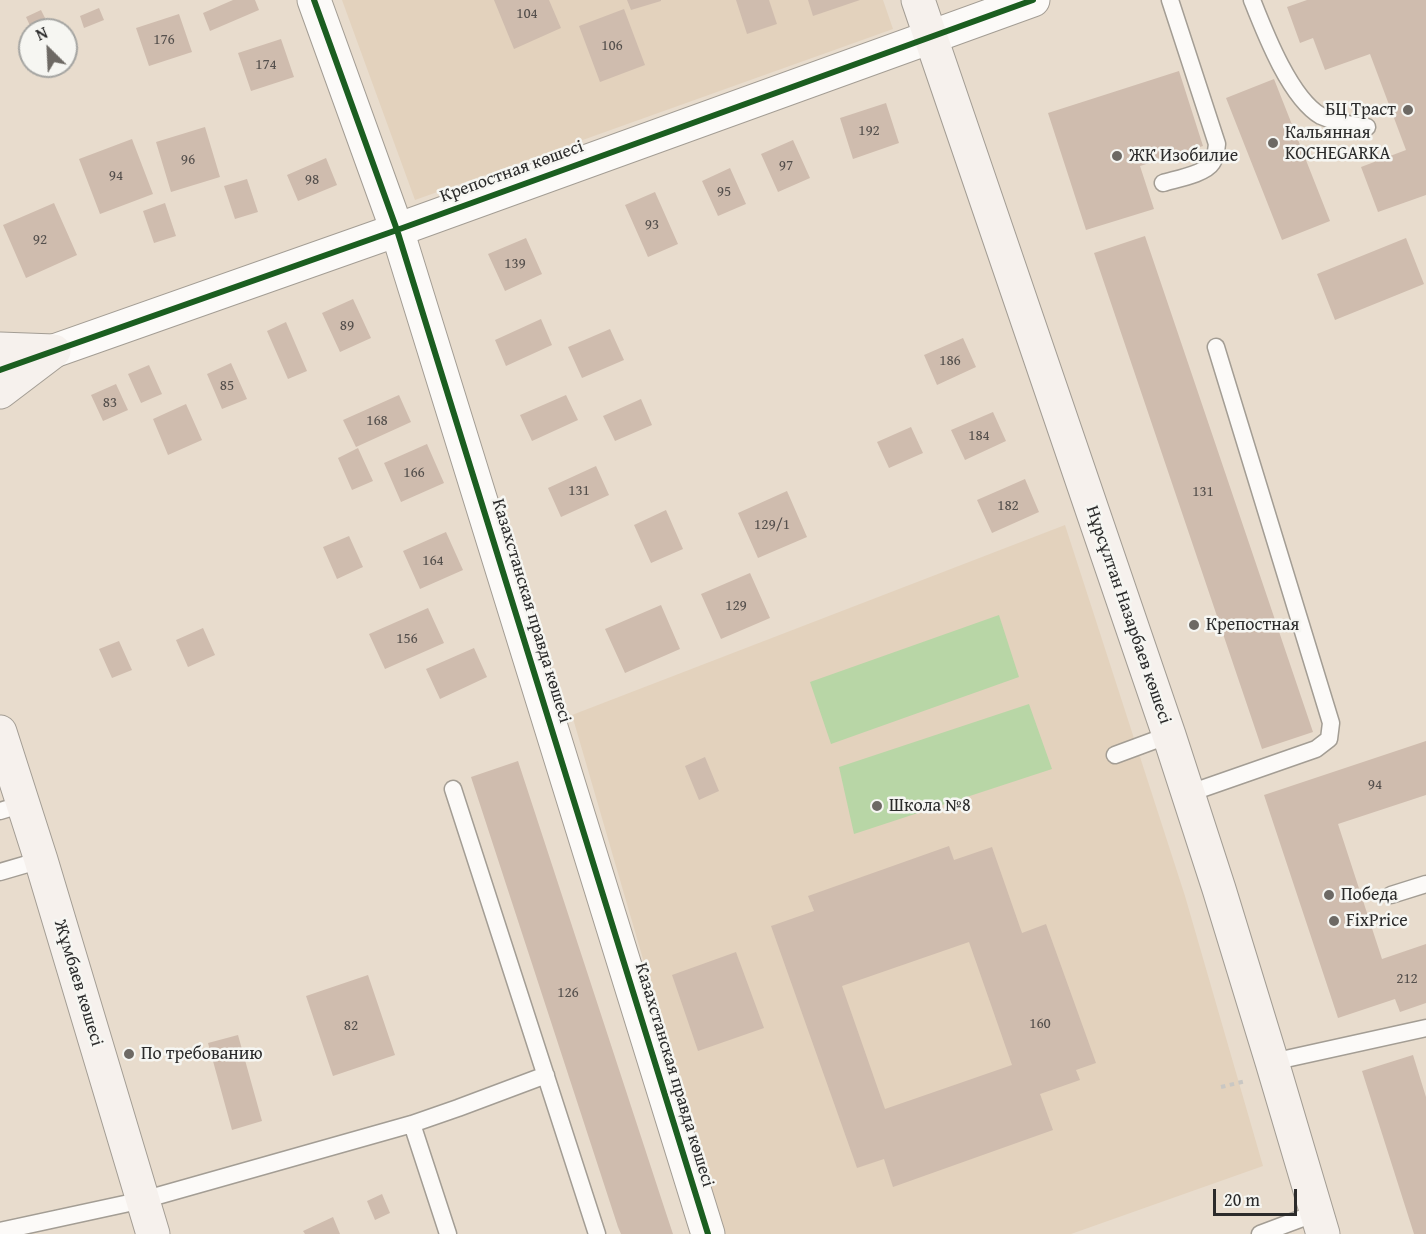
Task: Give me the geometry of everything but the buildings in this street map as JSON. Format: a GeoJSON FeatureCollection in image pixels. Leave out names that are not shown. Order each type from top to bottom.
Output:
{"type":"FeatureCollection","features":[{"type":"Feature","properties":{"kind":"main road","name":"Нұрсұлтан Назарбаев көшесі"},"geometry":{"type":"LineString","coordinates":[[918,0],[1169,735],[1219,889],[1319,1223]]}},
{"type":"Feature","properties":{"kind":"main road"},"geometry":{"type":"LineString","coordinates":[[0,349],[54,351]]}},
{"type":"Feature","properties":{"kind":"main road"},"geometry":{"type":"LineString","coordinates":[[0,392],[54,351]]}},
{"type":"Feature","properties":{"kind":"main road","name":"Жұмбаев көшесі"},"geometry":{"type":"LineString","coordinates":[[0,732],[12,808],[41,860],[153,1234]]}},
{"type":"Feature","properties":{"kind":"street","name":"Казахстанская правда көшесі"},"geometry":{"type":"LineString","coordinates":[[314,0],[397,230],[708,1234]]}},
{"type":"Feature","properties":{"kind":"street","name":"Крепостная көшесі"},"geometry":{"type":"LineString","coordinates":[[0,370],[397,230],[1033,0]]}},
{"type":"Feature","properties":{"kind":"lane"},"geometry":{"type":"LineString","coordinates":[[1163,183],[1211,166],[1216,156],[1217,144],[1170,0]]}},
{"type":"Feature","properties":{"kind":"lane"},"geometry":{"type":"LineString","coordinates":[[1252,0],[1281,65],[1297,92],[1309,106],[1321,115],[1340,123],[1367,128]]}},
{"type":"Feature","properties":{"kind":"lane"},"geometry":{"type":"LineString","coordinates":[[1187,794],[1316,749],[1329,739],[1331,723],[1216,347]]}},
{"type":"Feature","properties":{"kind":"lane"},"geometry":{"type":"LineString","coordinates":[[1115,755],[1169,735]]}},
{"type":"Feature","properties":{"kind":"lane"},"geometry":{"type":"LineString","coordinates":[[453,789],[597,1234]]}},
{"type":"Feature","properties":{"kind":"lane"},"geometry":{"type":"LineString","coordinates":[[0,872],[41,860]]}},
{"type":"Feature","properties":{"kind":"lane"},"geometry":{"type":"LineString","coordinates":[[1391,895],[1426,884]]}},
{"type":"Feature","properties":{"kind":"lane"},"geometry":{"type":"LineString","coordinates":[[1272,1062],[1425,1032]]}},
{"type":"Feature","properties":{"kind":"lane"},"geometry":{"type":"LineString","coordinates":[[0,1231],[143,1200],[412,1124],[546,1075]]}},
{"type":"Feature","properties":{"kind":"lane"},"geometry":{"type":"LineString","coordinates":[[412,1124],[448,1234]]}},
{"type":"Feature","properties":{"kind":"lane"},"geometry":{"type":"LineString","coordinates":[[1260,1234],[1319,1223]]}},
{"type":"Feature","properties":{"kind":"shaded area"},"geometry":{"type":"Polygon","coordinates":[[[342,0],[883,0],[893,29],[415,200],[342,0]]]}},
{"type":"Feature","properties":{"kind":"shaded area","name":"Школа №8"},"geometry":{"type":"Polygon","coordinates":[[[1065,525],[1185,896],[1263,1166],[1071,1234],[723,1234],[572,715],[1065,525]]]}},
{"type":"Feature","properties":{"kind":"green space"},"geometry":{"type":"Polygon","coordinates":[[[999,615],[1019,677],[831,744],[810,682],[999,615]]]}},
{"type":"Feature","properties":{"kind":"green space"},"geometry":{"type":"Polygon","coordinates":[[[1029,704],[1052,769],[854,834],[839,767],[1029,704]]]}},
{"type":"Feature","properties":{"kind":"cycle path"},"geometry":{"type":"LineString","coordinates":[[314,0],[397,230],[708,1234]]}},
{"type":"Feature","properties":{"kind":"cycle path"},"geometry":{"type":"LineString","coordinates":[[0,370],[397,230],[1033,0]]}},
{"type":"Feature","properties":{"kind":"place","name":"БЦ Траст"},"geometry":{"type":"Point","coordinates":[1408,110]}},
{"type":"Feature","properties":{"kind":"place","name":"Кальянная KOCHEGARKA"},"geometry":{"type":"Point","coordinates":[1273,143]}},
{"type":"Feature","properties":{"kind":"place","name":"ЖК Изобилие"},"geometry":{"type":"Point","coordinates":[1117,156]}},
{"type":"Feature","properties":{"kind":"place","name":"Крепостная"},"geometry":{"type":"Point","coordinates":[1194,625]}},
{"type":"Feature","properties":{"kind":"place","name":"Школа №8"},"geometry":{"type":"Point","coordinates":[877,806]}},
{"type":"Feature","properties":{"kind":"place","name":"Победа"},"geometry":{"type":"Point","coordinates":[1329,895]}},
{"type":"Feature","properties":{"kind":"place","name":"FixPrice"},"geometry":{"type":"Point","coordinates":[1334,921]}},
{"type":"Feature","properties":{"kind":"place","name":"По требованию"},"geometry":{"type":"Point","coordinates":[129,1054]}}]}
